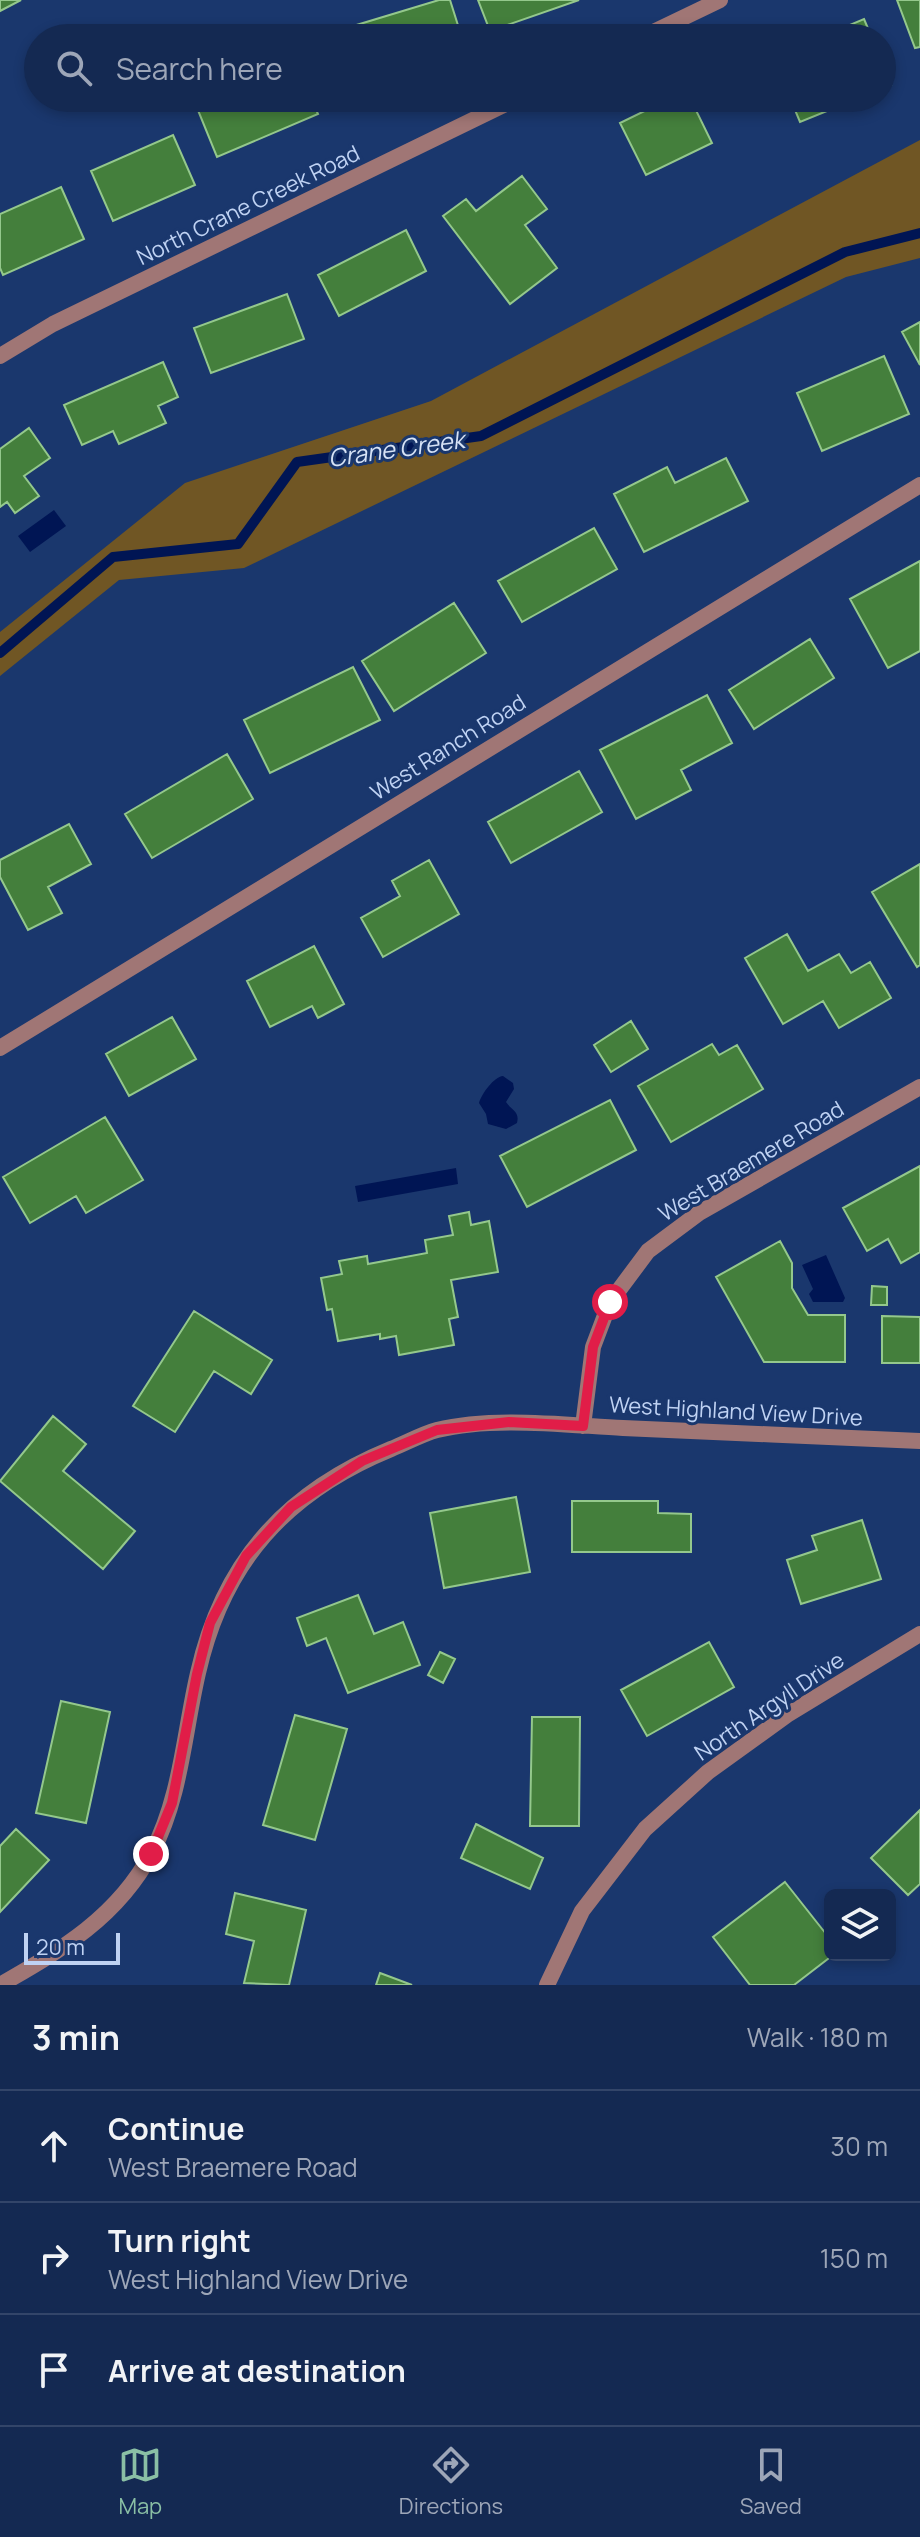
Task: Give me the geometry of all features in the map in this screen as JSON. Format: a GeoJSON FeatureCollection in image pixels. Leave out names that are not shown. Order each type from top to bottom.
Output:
{"type":"FeatureCollection","features":[{"type":"Feature","properties":{"kind":"street"},"geometry":{"type":"LineString","coordinates":[[670,24],[720,0]]}},
{"type":"Feature","properties":{"kind":"street","name":"North Crane Creek Road"},"geometry":{"type":"LineString","coordinates":[[0,356],[53,324],[489,112]]}},
{"type":"Feature","properties":{"kind":"street","name":"West Ranch Road"},"geometry":{"type":"LineString","coordinates":[[0,1048],[920,485]]}},
{"type":"Feature","properties":{"kind":"street","name":"West Braemere Road"},"geometry":{"type":"LineString","coordinates":[[583,1426],[593,1347],[610,1302],[648,1251],[699,1213],[920,1087]]}},
{"type":"Feature","properties":{"kind":"street","name":"West Highland View Drive"},"geometry":{"type":"LineString","coordinates":[[0,1985],[64,1948],[113,1907],[151,1854],[172,1803],[210,1623],[246,1556],[291,1507],[362,1461],[437,1430],[509,1422],[920,1441]]}},
{"type":"Feature","properties":{"kind":"street","name":"North Argyll Drive"},"geometry":{"type":"LineString","coordinates":[[547,1985],[582,1911],[645,1829],[708,1772],[787,1715],[920,1634]]}},
{"type":"Feature","properties":{"kind":"shaded area"},"geometry":{"type":"Polygon","coordinates":[[[920,140],[920,258],[846,277],[244,568],[119,580],[0,676],[0,632],[185,483],[431,401],[920,140]]]}},
{"type":"Feature","properties":{"kind":"shaded area"},"geometry":{"type":"Polygon","coordinates":[[[54,510],[66,526],[30,552],[18,536],[54,510]]]}},
{"type":"Feature","properties":{"kind":"shaded area"},"geometry":{"type":"Polygon","coordinates":[[[503,1076],[513,1083],[514,1089],[506,1102],[518,1119],[517,1123],[506,1129],[488,1124],[479,1103],[489,1086],[503,1076]]]}},
{"type":"Feature","properties":{"kind":"shaded area"},"geometry":{"type":"Polygon","coordinates":[[[456,1168],[458,1184],[358,1202],[355,1186],[456,1168]]]}},
{"type":"Feature","properties":{"kind":"shaded area"},"geometry":{"type":"Polygon","coordinates":[[[826,1255],[845,1298],[843,1302],[813,1302],[809,1294],[813,1289],[802,1265],[826,1255]]]}},
{"type":"Feature","properties":{"kind":"building"},"geometry":{"type":"Polygon","coordinates":[[[0,0],[21,0],[0,11],[0,0]]]}},
{"type":"Feature","properties":{"kind":"building"},"geometry":{"type":"Polygon","coordinates":[[[439,0],[450,0],[458,24],[360,24],[439,0]]]}},
{"type":"Feature","properties":{"kind":"building"},"geometry":{"type":"Polygon","coordinates":[[[478,0],[579,0],[510,24],[487,24],[478,0]]]}},
{"type":"Feature","properties":{"kind":"building"},"geometry":{"type":"Polygon","coordinates":[[[897,0],[920,0],[920,47],[915,48],[897,0]]]}},
{"type":"Feature","properties":{"kind":"building"},"geometry":{"type":"Polygon","coordinates":[[[199,112],[317,112],[318,114],[217,157],[199,112]]]}},
{"type":"Feature","properties":{"kind":"building"},"geometry":{"type":"Polygon","coordinates":[[[642,112],[697,112],[712,143],[646,175],[620,123],[642,112]]]}},
{"type":"Feature","properties":{"kind":"building"},"geometry":{"type":"Polygon","coordinates":[[[796,112],[825,112],[800,122],[796,112]]]}},
{"type":"Feature","properties":{"kind":"building"},"geometry":{"type":"Polygon","coordinates":[[[173,135],[195,185],[113,221],[91,171],[173,135]]]}},
{"type":"Feature","properties":{"kind":"building"},"geometry":{"type":"Polygon","coordinates":[[[522,176],[547,209],[525,225],[557,268],[510,304],[443,216],[466,199],[476,211],[522,176]]]}},
{"type":"Feature","properties":{"kind":"building"},"geometry":{"type":"Polygon","coordinates":[[[61,187],[84,239],[3,275],[0,268],[0,214],[61,187]]]}},
{"type":"Feature","properties":{"kind":"building"},"geometry":{"type":"Polygon","coordinates":[[[406,230],[426,271],[339,316],[318,275],[406,230]]]}},
{"type":"Feature","properties":{"kind":"building"},"geometry":{"type":"Polygon","coordinates":[[[287,294],[304,339],[211,373],[194,328],[287,294]]]}},
{"type":"Feature","properties":{"kind":"building"},"geometry":{"type":"Polygon","coordinates":[[[920,322],[920,365],[902,332],[920,322]]]}},
{"type":"Feature","properties":{"kind":"building"},"geometry":{"type":"Polygon","coordinates":[[[884,356],[909,414],[822,451],[797,393],[884,356]]]}},
{"type":"Feature","properties":{"kind":"building"},"geometry":{"type":"Polygon","coordinates":[[[163,362],[178,397],[158,406],[166,423],[119,444],[113,431],[82,445],[64,405],[163,362]]]}},
{"type":"Feature","properties":{"kind":"building"},"geometry":{"type":"Polygon","coordinates":[[[29,428],[50,458],[24,476],[39,496],[15,513],[7,502],[0,507],[0,449],[29,428]]]}},
{"type":"Feature","properties":{"kind":"building"},"geometry":{"type":"Polygon","coordinates":[[[726,458],[748,501],[644,552],[614,494],[667,467],[675,483],[726,458]]]}},
{"type":"Feature","properties":{"kind":"building"},"geometry":{"type":"Polygon","coordinates":[[[594,528],[617,569],[522,622],[498,581],[594,528]]]}},
{"type":"Feature","properties":{"kind":"building"},"geometry":{"type":"Polygon","coordinates":[[[920,561],[920,651],[888,668],[850,599],[920,561]]]}},
{"type":"Feature","properties":{"kind":"building"},"geometry":{"type":"Polygon","coordinates":[[[454,603],[486,653],[394,711],[362,661],[454,603]]]}},
{"type":"Feature","properties":{"kind":"building"},"geometry":{"type":"Polygon","coordinates":[[[810,639],[834,678],[754,729],[729,690],[810,639]]]}},
{"type":"Feature","properties":{"kind":"building"},"geometry":{"type":"Polygon","coordinates":[[[353,667],[380,720],[270,773],[244,720],[353,667]]]}},
{"type":"Feature","properties":{"kind":"building"},"geometry":{"type":"Polygon","coordinates":[[[707,695],[732,743],[681,770],[691,790],[636,819],[600,750],[707,695]]]}},
{"type":"Feature","properties":{"kind":"building"},"geometry":{"type":"Polygon","coordinates":[[[227,754],[253,799],[152,858],[125,814],[227,754]]]}},
{"type":"Feature","properties":{"kind":"building"},"geometry":{"type":"Polygon","coordinates":[[[579,771],[602,812],[511,863],[488,822],[579,771]]]}},
{"type":"Feature","properties":{"kind":"building"},"geometry":{"type":"Polygon","coordinates":[[[69,824],[91,864],[48,887],[62,913],[28,930],[0,877],[0,860],[69,824]]]}},
{"type":"Feature","properties":{"kind":"building"},"geometry":{"type":"Polygon","coordinates":[[[429,860],[459,914],[383,957],[361,918],[400,896],[392,881],[429,860]]]}},
{"type":"Feature","properties":{"kind":"building"},"geometry":{"type":"Polygon","coordinates":[[[920,864],[920,965],[917,967],[872,892],[920,864]]]}},
{"type":"Feature","properties":{"kind":"building"},"geometry":{"type":"Polygon","coordinates":[[[787,934],[808,971],[839,954],[851,973],[870,962],[891,998],[839,1028],[823,1001],[783,1024],[745,958],[787,934]]]}},
{"type":"Feature","properties":{"kind":"building"},"geometry":{"type":"Polygon","coordinates":[[[314,946],[344,1004],[318,1018],[312,1006],[270,1027],[247,981],[314,946]]]}},
{"type":"Feature","properties":{"kind":"building"},"geometry":{"type":"Polygon","coordinates":[[[172,1017],[196,1059],[129,1096],[106,1054],[172,1017]]]}},
{"type":"Feature","properties":{"kind":"building"},"geometry":{"type":"Polygon","coordinates":[[[631,1021],[648,1049],[611,1072],[594,1045],[631,1021]]]}},
{"type":"Feature","properties":{"kind":"building"},"geometry":{"type":"Polygon","coordinates":[[[712,1044],[719,1055],[737,1045],[763,1089],[671,1142],[638,1086],[712,1044]]]}},
{"type":"Feature","properties":{"kind":"building"},"geometry":{"type":"Polygon","coordinates":[[[610,1100],[636,1150],[527,1207],[500,1156],[610,1100]]]}},
{"type":"Feature","properties":{"kind":"building"},"geometry":{"type":"Polygon","coordinates":[[[105,1117],[143,1180],[86,1213],[76,1196],[30,1223],[3,1177],[105,1117]]]}},
{"type":"Feature","properties":{"kind":"building"},"geometry":{"type":"Polygon","coordinates":[[[920,1166],[920,1252],[901,1263],[888,1239],[867,1251],[843,1208],[920,1166]]]}},
{"type":"Feature","properties":{"kind":"building"},"geometry":{"type":"Polygon","coordinates":[[[469,1212],[471,1225],[489,1221],[498,1272],[451,1280],[458,1317],[449,1319],[454,1345],[399,1355],[396,1336],[380,1339],[380,1334],[338,1341],[332,1309],[327,1310],[321,1278],[342,1274],[339,1261],[367,1256],[368,1264],[427,1253],[425,1240],[453,1235],[449,1216],[469,1212]]]}},
{"type":"Feature","properties":{"kind":"building"},"geometry":{"type":"Polygon","coordinates":[[[780,1241],[792,1263],[792,1288],[808,1315],[845,1315],[845,1362],[764,1362],[716,1277],[780,1241]]]}},
{"type":"Feature","properties":{"kind":"building"},"geometry":{"type":"Polygon","coordinates":[[[872,1286],[887,1287],[887,1305],[871,1305],[872,1286]]]}},
{"type":"Feature","properties":{"kind":"building"},"geometry":{"type":"Polygon","coordinates":[[[194,1311],[272,1360],[251,1394],[214,1371],[175,1432],[133,1406],[194,1311]]]}},
{"type":"Feature","properties":{"kind":"building"},"geometry":{"type":"Polygon","coordinates":[[[882,1316],[920,1317],[920,1363],[882,1363],[882,1316]]]}},
{"type":"Feature","properties":{"kind":"building"},"geometry":{"type":"Polygon","coordinates":[[[53,1416],[86,1444],[63,1471],[135,1531],[103,1569],[0,1481],[53,1416]]]}},
{"type":"Feature","properties":{"kind":"building"},"geometry":{"type":"Polygon","coordinates":[[[516,1497],[530,1572],[444,1588],[430,1513],[516,1497]]]}},
{"type":"Feature","properties":{"kind":"building"},"geometry":{"type":"Polygon","coordinates":[[[572,1501],[658,1501],[658,1513],[691,1514],[691,1552],[572,1552],[572,1501]]]}},
{"type":"Feature","properties":{"kind":"building"},"geometry":{"type":"Polygon","coordinates":[[[862,1520],[881,1579],[801,1604],[787,1560],[817,1550],[812,1536],[862,1520]]]}},
{"type":"Feature","properties":{"kind":"building"},"geometry":{"type":"Polygon","coordinates":[[[358,1595],[374,1634],[403,1622],[420,1665],[348,1693],[326,1638],[307,1646],[297,1618],[358,1595]]]}},
{"type":"Feature","properties":{"kind":"building"},"geometry":{"type":"Polygon","coordinates":[[[709,1642],[734,1687],[647,1736],[621,1690],[709,1642]]]}},
{"type":"Feature","properties":{"kind":"building"},"geometry":{"type":"Polygon","coordinates":[[[440,1652],[455,1659],[443,1683],[428,1675],[440,1652]]]}},
{"type":"Feature","properties":{"kind":"building"},"geometry":{"type":"Polygon","coordinates":[[[61,1701],[110,1712],[86,1823],[36,1813],[61,1701]]]}},
{"type":"Feature","properties":{"kind":"building"},"geometry":{"type":"Polygon","coordinates":[[[295,1715],[347,1729],[315,1840],[263,1825],[295,1715]]]}},
{"type":"Feature","properties":{"kind":"building"},"geometry":{"type":"Polygon","coordinates":[[[532,1717],[580,1717],[579,1826],[530,1826],[532,1717]]]}},
{"type":"Feature","properties":{"kind":"building"},"geometry":{"type":"Polygon","coordinates":[[[920,1810],[920,1884],[908,1895],[871,1858],[920,1810]]]}},
{"type":"Feature","properties":{"kind":"building"},"geometry":{"type":"Polygon","coordinates":[[[476,1824],[543,1858],[530,1889],[461,1858],[476,1824]]]}},
{"type":"Feature","properties":{"kind":"building"},"geometry":{"type":"Polygon","coordinates":[[[16,1829],[49,1860],[0,1912],[0,1846],[16,1829]]]}},
{"type":"Feature","properties":{"kind":"building"},"geometry":{"type":"Polygon","coordinates":[[[785,1882],[824,1931],[825,1961],[794,1985],[750,1985],[713,1937],[785,1882]]]}},
{"type":"Feature","properties":{"kind":"building"},"geometry":{"type":"Polygon","coordinates":[[[235,1893],[306,1910],[289,1985],[244,1983],[254,1941],[226,1934],[235,1893]]]}},
{"type":"Feature","properties":{"kind":"building"},"geometry":{"type":"Polygon","coordinates":[[[380,1973],[412,1985],[376,1985],[380,1973]]]}},
{"type":"Feature","properties":{"kind":"waterway","name":"Crane Creek"},"geometry":{"type":"LineString","coordinates":[[0,653],[113,557],[238,544],[297,462],[481,436],[845,252],[920,233]]}},
{"type":"Feature","properties":{"kind":"route"},"geometry":{"type":"LineString","coordinates":[[151,1854],[172,1803],[210,1623],[246,1556],[291,1507],[362,1461],[437,1430],[509,1422],[583,1426],[593,1347],[610,1302]]}}]}
